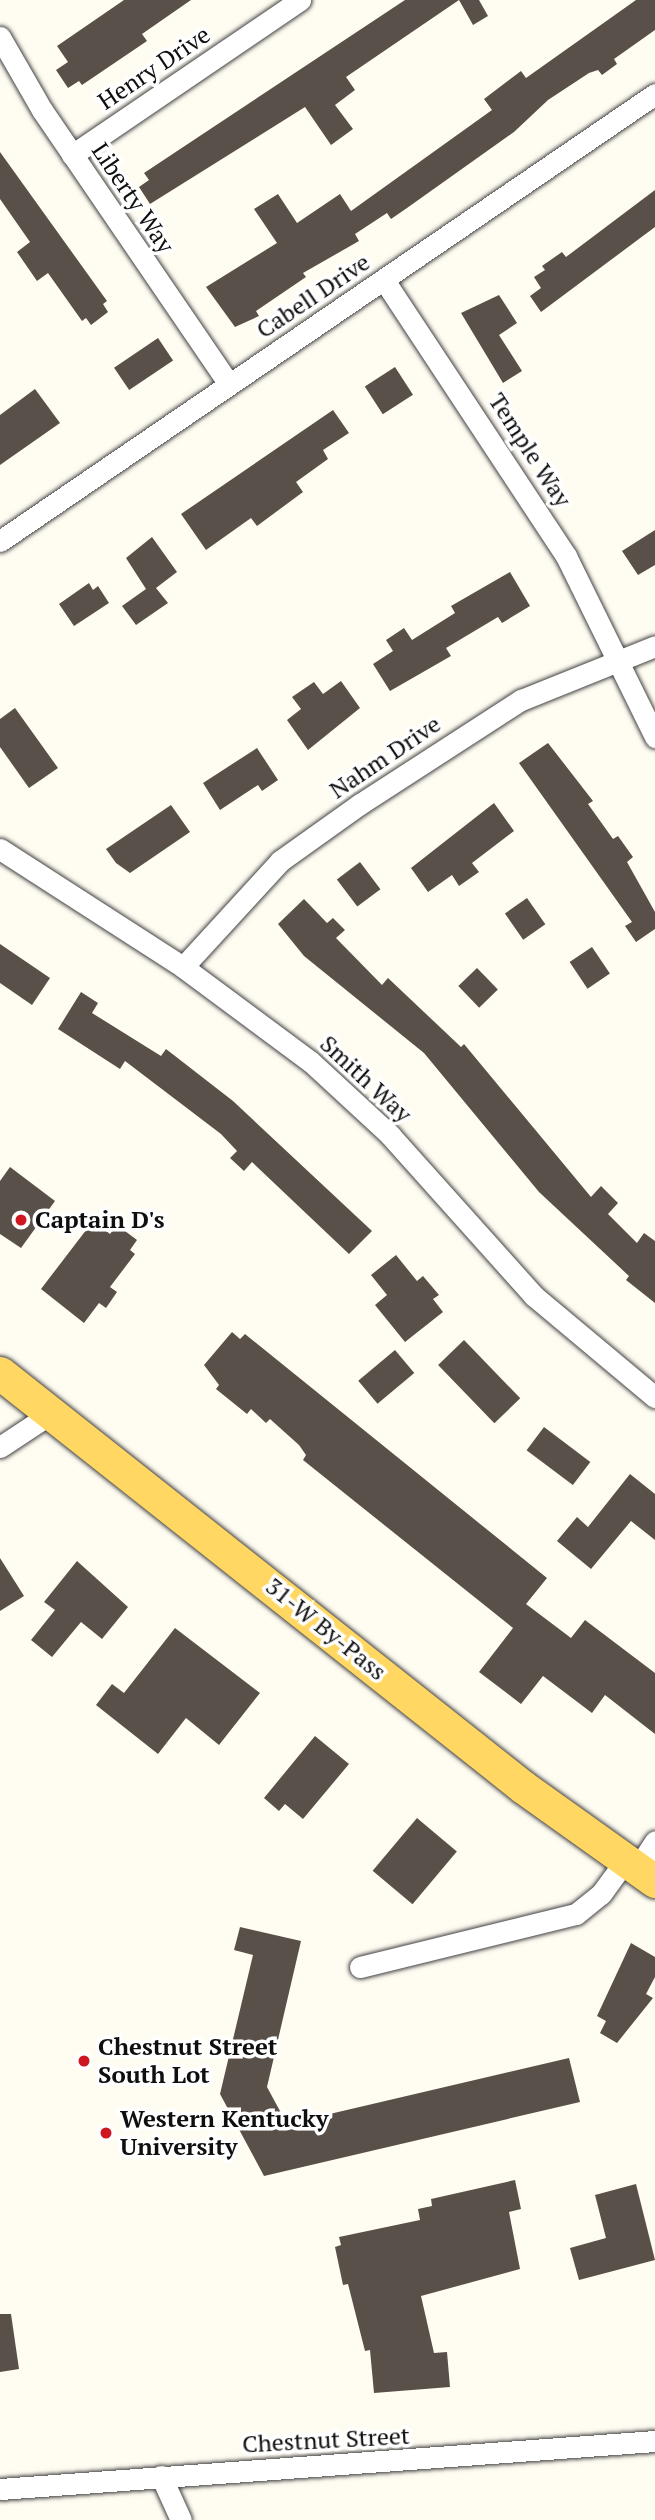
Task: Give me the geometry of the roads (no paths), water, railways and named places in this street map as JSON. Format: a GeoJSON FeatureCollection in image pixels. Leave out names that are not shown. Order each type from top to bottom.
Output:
{"type":"FeatureCollection","features":[{"type":"Feature","properties":{"kind":"main road","name":"31-W By-Pass"},"geometry":{"type":"LineString","coordinates":[[0,1373],[53,1412],[513,1779],[639,1871]]}},
{"type":"Feature","properties":{"kind":"street","name":"Henry Drive"},"geometry":{"type":"LineString","coordinates":[[72,155],[300,0]]}},
{"type":"Feature","properties":{"kind":"street","name":"Liberty Way"},"geometry":{"type":"LineString","coordinates":[[0,37],[72,155],[229,384]]}},
{"type":"Feature","properties":{"kind":"street","name":"Cabell Drive"},"geometry":{"type":"LineString","coordinates":[[0,541],[655,94]]}},
{"type":"Feature","properties":{"kind":"street","name":"Temple Way"},"geometry":{"type":"LineString","coordinates":[[384,280],[566,556],[614,659],[655,737]]}},
{"type":"Feature","properties":{"kind":"street","name":"Nahm Drive"},"geometry":{"type":"LineString","coordinates":[[183,967],[256,884],[307,842],[496,714],[614,659],[655,646]]}},
{"type":"Feature","properties":{"kind":"street","name":"Smith Way"},"geometry":{"type":"LineString","coordinates":[[0,849],[183,967],[338,1085],[534,1296],[655,1398]]}},
{"type":"Feature","properties":{"kind":"street"},"geometry":{"type":"LineString","coordinates":[[0,1447],[53,1412]]}},
{"type":"Feature","properties":{"kind":"street"},"geometry":{"type":"LineString","coordinates":[[360,1967],[576,1914],[601,1894],[639,1871],[655,1841]]}},
{"type":"Feature","properties":{"kind":"street","name":"Chestnut Street"},"geometry":{"type":"LineString","coordinates":[[0,2489],[655,2441]]}},
{"type":"Feature","properties":{"kind":"street"},"geometry":{"type":"LineString","coordinates":[[162,2476],[181,2520]]}},
{"type":"Feature","properties":{"kind":"place","name":"Captain D's"},"geometry":{"type":"Point","coordinates":[21,1220]}},
{"type":"Feature","properties":{"kind":"place","name":"Chestnut Street South Lot"},"geometry":{"type":"Point","coordinates":[84,2061]}},
{"type":"Feature","properties":{"kind":"place","name":"Western Kentucky University"},"geometry":{"type":"Point","coordinates":[106,2133]}}]}
